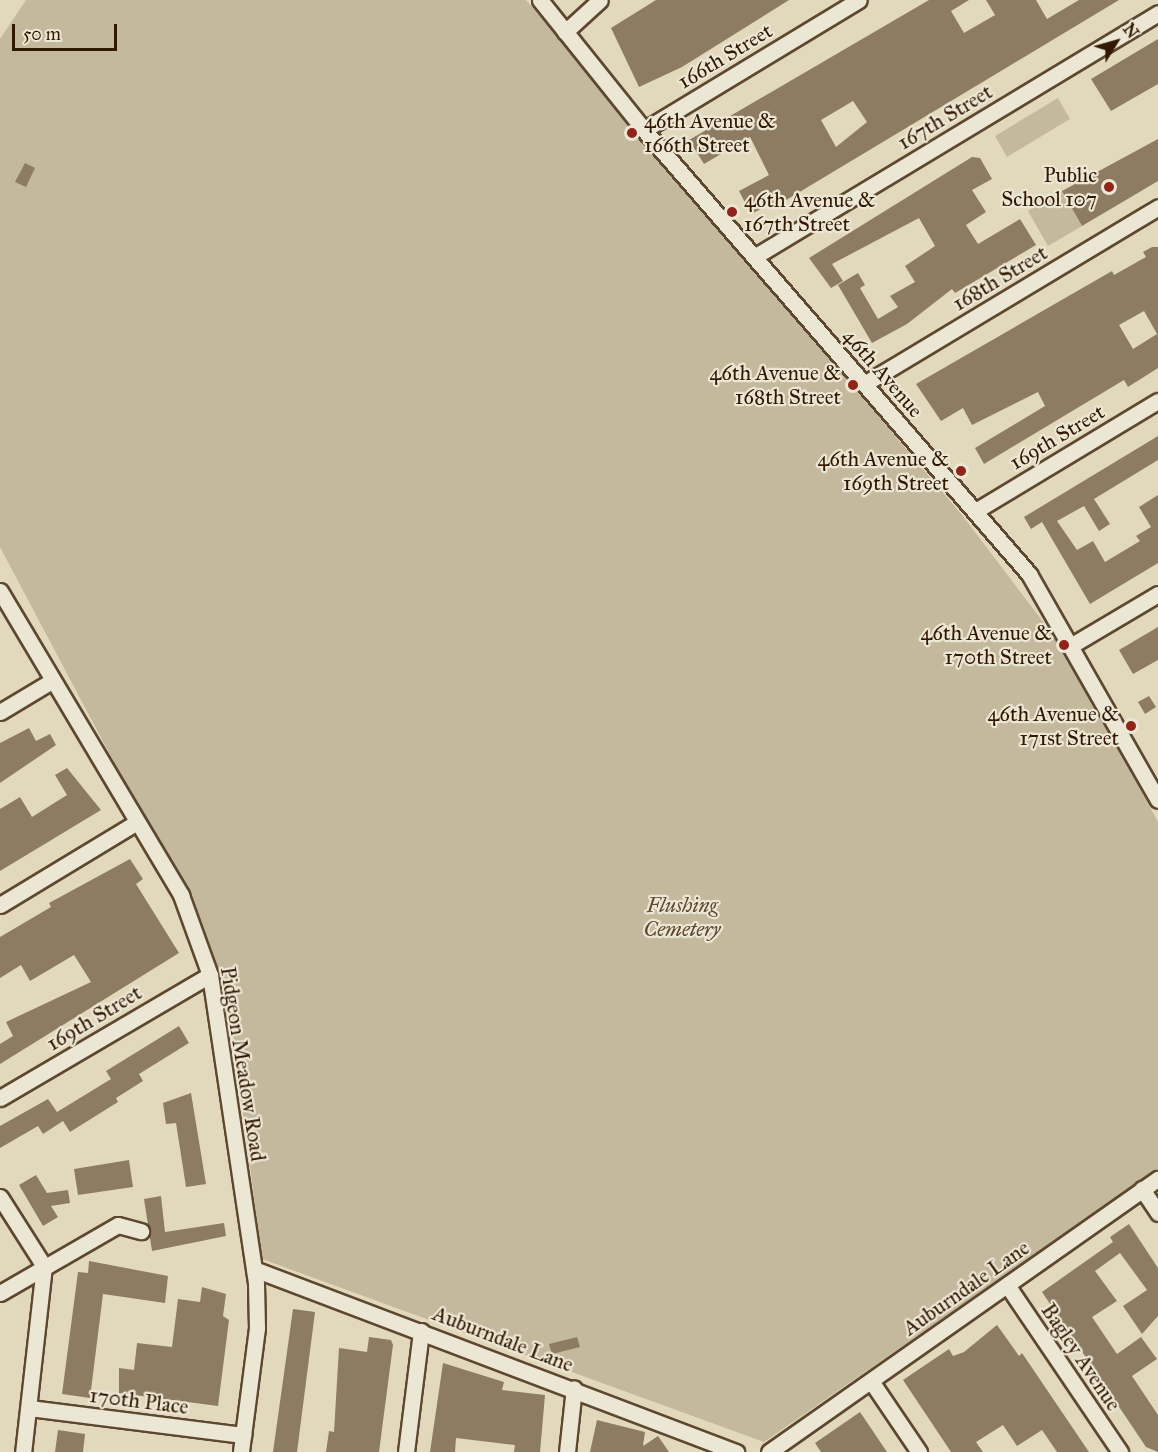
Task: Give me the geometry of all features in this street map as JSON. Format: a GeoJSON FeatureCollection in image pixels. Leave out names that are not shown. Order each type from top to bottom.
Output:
{"type":"FeatureCollection","features":[{"type":"Feature","properties":{"kind":"street","name":"46th Avenue"},"geometry":{"type":"LineString","coordinates":[[540,0],[644,130],[864,384],[977,510],[1029,574],[1156,793]]}},
{"type":"Feature","properties":{"kind":"street"},"geometry":{"type":"LineString","coordinates":[[565,32],[600,0]]}},
{"type":"Feature","properties":{"kind":"street","name":"166th Street"},"geometry":{"type":"LineString","coordinates":[[644,130],[859,0]]}},
{"type":"Feature","properties":{"kind":"street","name":"167th Street"},"geometry":{"type":"LineString","coordinates":[[754,257],[1158,13]]}},
{"type":"Feature","properties":{"kind":"street","name":"168th Street"},"geometry":{"type":"LineString","coordinates":[[864,384],[1158,207]]}},
{"type":"Feature","properties":{"kind":"street","name":"169th Street"},"geometry":{"type":"LineString","coordinates":[[977,510],[1158,401]]}},
{"type":"Feature","properties":{"kind":"street","name":"Pidgeon Meadow Road"},"geometry":{"type":"LineString","coordinates":[[0,591],[50,682],[181,895],[210,975],[254,1269],[257,1328],[241,1452]]}},
{"type":"Feature","properties":{"kind":"street"},"geometry":{"type":"LineString","coordinates":[[1072,645],[1158,594]]}},
{"type":"Feature","properties":{"kind":"street"},"geometry":{"type":"LineString","coordinates":[[0,712],[50,682]]}},
{"type":"Feature","properties":{"kind":"street"},"geometry":{"type":"LineString","coordinates":[[0,904],[137,822]]}},
{"type":"Feature","properties":{"kind":"street","name":"169th Street"},"geometry":{"type":"LineString","coordinates":[[0,1098],[210,975]]}},
{"type":"Feature","properties":{"kind":"street","name":"Auburndale Lane"},"geometry":{"type":"LineString","coordinates":[[769,1452],[1158,1179]]}},
{"type":"Feature","properties":{"kind":"street"},"geometry":{"type":"LineString","coordinates":[[1142,1189],[1158,1212]]}},
{"type":"Feature","properties":{"kind":"street"},"geometry":{"type":"LineString","coordinates":[[0,1197],[44,1266],[23,1452]]}},
{"type":"Feature","properties":{"kind":"street"},"geometry":{"type":"LineString","coordinates":[[0,1293],[118,1225],[141,1231]]}},
{"type":"Feature","properties":{"kind":"street","name":"Auburndale Lane"},"geometry":{"type":"LineString","coordinates":[[254,1269],[574,1388],[736,1452]]}},
{"type":"Feature","properties":{"kind":"street","name":"Bagley Avenue"},"geometry":{"type":"LineString","coordinates":[[1007,1285],[1120,1452]]}},
{"type":"Feature","properties":{"kind":"street"},"geometry":{"type":"LineString","coordinates":[[406,1452],[421,1330]]}},
{"type":"Feature","properties":{"kind":"street"},"geometry":{"type":"LineString","coordinates":[[872,1381],[919,1452]]}},
{"type":"Feature","properties":{"kind":"street"},"geometry":{"type":"LineString","coordinates":[[567,1452],[574,1388]]}},
{"type":"Feature","properties":{"kind":"street","name":"170th Place"},"geometry":{"type":"LineString","coordinates":[[29,1408],[243,1435]]}},
{"type":"Feature","properties":{"kind":"green space","name":"Flushing Cemetery"},"geometry":{"type":"Polygon","coordinates":[[[26,0],[526,0],[962,515],[1066,652],[1158,822],[1158,1169],[764,1442],[262,1259],[232,1029],[208,940],[0,547],[0,39],[26,0]]]}},
{"type":"Feature","properties":{"kind":"green space"},"geometry":{"type":"Polygon","coordinates":[[[1058,98],[1070,119],[1007,157],[995,136],[1058,98]]]}},
{"type":"Feature","properties":{"kind":"green space"},"geometry":{"type":"Polygon","coordinates":[[[1062,191],[1082,226],[1048,246],[1028,211],[1062,191]]]}},
{"type":"Feature","properties":{"kind":"building"},"geometry":{"type":"Polygon","coordinates":[[[656,0],[789,0],[682,67],[639,87],[611,28],[656,0]]]}},
{"type":"Feature","properties":{"kind":"building"},"geometry":{"type":"Polygon","coordinates":[[[929,0],[969,0],[951,11],[964,33],[995,15],[986,0],[1036,0],[1047,19],[1079,0],[1119,0],[773,208],[771,204],[751,214],[739,191],[769,175],[750,137],[704,164],[689,140],[929,0]],[[853,101],[821,120],[836,147],[867,122],[853,101]]]}},
{"type":"Feature","properties":{"kind":"building","name":"Public School 107"},"geometry":{"type":"Polygon","coordinates":[[[1158,39],[1158,84],[1111,111],[1091,79],[1158,39]]]}},
{"type":"Feature","properties":{"kind":"building","name":"Public School 107"},"geometry":{"type":"Polygon","coordinates":[[[1158,139],[1158,181],[1082,226],[1062,191],[1158,139]]]}},
{"type":"Feature","properties":{"kind":"building"},"geometry":{"type":"Polygon","coordinates":[[[972,157],[980,158],[992,179],[972,190],[986,212],[966,225],[978,244],[1020,219],[1036,245],[955,293],[952,289],[907,324],[872,343],[838,285],[858,273],[865,285],[860,288],[878,319],[898,307],[890,296],[915,282],[905,266],[935,246],[919,218],[832,264],[843,281],[831,288],[809,258],[972,157]]]}},
{"type":"Feature","properties":{"kind":"building"},"geometry":{"type":"Polygon","coordinates":[[[25,163],[35,168],[26,187],[15,182],[25,163]]]}},
{"type":"Feature","properties":{"kind":"building"},"geometry":{"type":"Polygon","coordinates":[[[1152,247],[1158,247],[1158,368],[1128,387],[1124,380],[984,464],[975,448],[1045,406],[1038,392],[972,425],[963,408],[941,421],[916,384],[1112,271],[1114,275],[1146,257],[1143,252],[1152,247]],[[1144,311],[1119,325],[1133,349],[1157,334],[1144,311]]]}},
{"type":"Feature","properties":{"kind":"building"},"geometry":{"type":"Polygon","coordinates":[[[1158,436],[1158,460],[1094,499],[1110,524],[1099,531],[1084,506],[1057,521],[1077,550],[1093,541],[1105,562],[1140,541],[1136,536],[1151,527],[1139,507],[1158,495],[1158,563],[1090,604],[1042,522],[1031,529],[1024,517],[1158,436]]]}},
{"type":"Feature","properties":{"kind":"building"},"geometry":{"type":"Polygon","coordinates":[[[1158,627],[1158,660],[1133,674],[1119,650],[1158,627]]]}},
{"type":"Feature","properties":{"kind":"building"},"geometry":{"type":"Polygon","coordinates":[[[1149,696],[1156,707],[1145,714],[1138,702],[1149,696]]]}},
{"type":"Feature","properties":{"kind":"building"},"geometry":{"type":"Polygon","coordinates":[[[29,728],[36,741],[50,734],[56,745],[0,783],[0,743],[29,728]]]}},
{"type":"Feature","properties":{"kind":"building"},"geometry":{"type":"Polygon","coordinates":[[[67,768],[101,810],[0,871],[0,809],[20,797],[32,817],[67,795],[55,775],[67,768]]]}},
{"type":"Feature","properties":{"kind":"building"},"geometry":{"type":"Polygon","coordinates":[[[130,859],[143,879],[136,884],[179,953],[0,1064],[0,1044],[13,1036],[6,1022],[91,982],[74,955],[30,981],[21,965],[0,978],[0,937],[51,907],[49,903],[130,859]]]}},
{"type":"Feature","properties":{"kind":"building"},"geometry":{"type":"Polygon","coordinates":[[[179,1026],[189,1043],[139,1074],[143,1081],[116,1098],[118,1102],[70,1132],[63,1121],[43,1134],[38,1126],[0,1148],[0,1126],[48,1099],[57,1112],[111,1079],[106,1071],[179,1026]]]}},
{"type":"Feature","properties":{"kind":"building"},"geometry":{"type":"Polygon","coordinates":[[[191,1093],[206,1184],[186,1187],[176,1123],[166,1124],[163,1103],[191,1093]]]}},
{"type":"Feature","properties":{"kind":"building"},"geometry":{"type":"Polygon","coordinates":[[[129,1160],[133,1187],[78,1195],[74,1169],[129,1160]]]}},
{"type":"Feature","properties":{"kind":"building"},"geometry":{"type":"Polygon","coordinates":[[[36,1175],[47,1193],[68,1190],[70,1203],[51,1206],[58,1217],[43,1226],[19,1185],[36,1175]]]}},
{"type":"Feature","properties":{"kind":"building"},"geometry":{"type":"Polygon","coordinates":[[[161,1196],[165,1232],[224,1223],[226,1236],[152,1251],[144,1199],[161,1196]]]}},
{"type":"Feature","properties":{"kind":"building"},"geometry":{"type":"Polygon","coordinates":[[[1129,1224],[1158,1268],[1158,1316],[1142,1334],[1123,1306],[1147,1290],[1120,1253],[1095,1271],[1117,1301],[1092,1317],[1117,1354],[1141,1337],[1157,1359],[1132,1376],[1158,1415],[1158,1452],[1146,1447],[1042,1292],[1113,1242],[1110,1237],[1129,1224]]]}},
{"type":"Feature","properties":{"kind":"building"},"geometry":{"type":"Polygon","coordinates":[[[89,1261],[168,1276],[165,1303],[103,1294],[90,1398],[62,1394],[78,1272],[88,1273],[89,1261]]]}},
{"type":"Feature","properties":{"kind":"building"},"geometry":{"type":"Polygon","coordinates":[[[202,1287],[226,1294],[223,1316],[229,1320],[218,1406],[119,1393],[119,1368],[134,1370],[137,1343],[172,1347],[178,1299],[200,1302],[202,1287]]]}},
{"type":"Feature","properties":{"kind":"building"},"geometry":{"type":"Polygon","coordinates":[[[293,1309],[315,1312],[297,1452],[273,1452],[293,1309]]]}},
{"type":"Feature","properties":{"kind":"building"},"geometry":{"type":"Polygon","coordinates":[[[997,1325],[1019,1356],[1022,1353],[1089,1452],[1057,1452],[1042,1430],[1017,1446],[1003,1425],[976,1442],[983,1452],[951,1452],[903,1380],[949,1349],[953,1356],[964,1352],[997,1325]]]}},
{"type":"Feature","properties":{"kind":"building"},"geometry":{"type":"Polygon","coordinates":[[[369,1337],[391,1340],[393,1345],[379,1452],[326,1452],[329,1431],[334,1432],[339,1348],[367,1352],[369,1337]]]}},
{"type":"Feature","properties":{"kind":"building"},"geometry":{"type":"Polygon","coordinates":[[[577,1337],[580,1347],[552,1354],[549,1344],[577,1337]]]}},
{"type":"Feature","properties":{"kind":"building"},"geometry":{"type":"Polygon","coordinates":[[[443,1363],[504,1382],[502,1390],[545,1395],[540,1452],[514,1452],[515,1445],[456,1438],[455,1452],[430,1452],[443,1363]]]}},
{"type":"Feature","properties":{"kind":"building"},"geometry":{"type":"Polygon","coordinates":[[[860,1412],[887,1452],[821,1452],[815,1443],[860,1412]]]}},
{"type":"Feature","properties":{"kind":"building"},"geometry":{"type":"Polygon","coordinates":[[[597,1420],[645,1432],[643,1446],[658,1436],[669,1452],[590,1452],[597,1420]]]}},
{"type":"Feature","properties":{"kind":"building"},"geometry":{"type":"Polygon","coordinates":[[[58,1430],[85,1434],[83,1452],[55,1452],[58,1430]]]}},
{"type":"Feature","properties":{"kind":"place","name":"46th Avenue & 166th Street"},"geometry":{"type":"Point","coordinates":[632,133]}},
{"type":"Feature","properties":{"kind":"place","name":"Public School 107"},"geometry":{"type":"Point","coordinates":[1109,187]}},
{"type":"Feature","properties":{"kind":"place","name":"46th Avenue & 167th Street"},"geometry":{"type":"Point","coordinates":[732,212]}},
{"type":"Feature","properties":{"kind":"place","name":"46th Avenue & 168th Street"},"geometry":{"type":"Point","coordinates":[853,385]}},
{"type":"Feature","properties":{"kind":"place","name":"46th Avenue & 169th Street"},"geometry":{"type":"Point","coordinates":[961,471]}},
{"type":"Feature","properties":{"kind":"place","name":"46th Avenue & 170th Street"},"geometry":{"type":"Point","coordinates":[1064,645]}},
{"type":"Feature","properties":{"kind":"place","name":"46th Avenue & 171st Street"},"geometry":{"type":"Point","coordinates":[1131,726]}}]}
